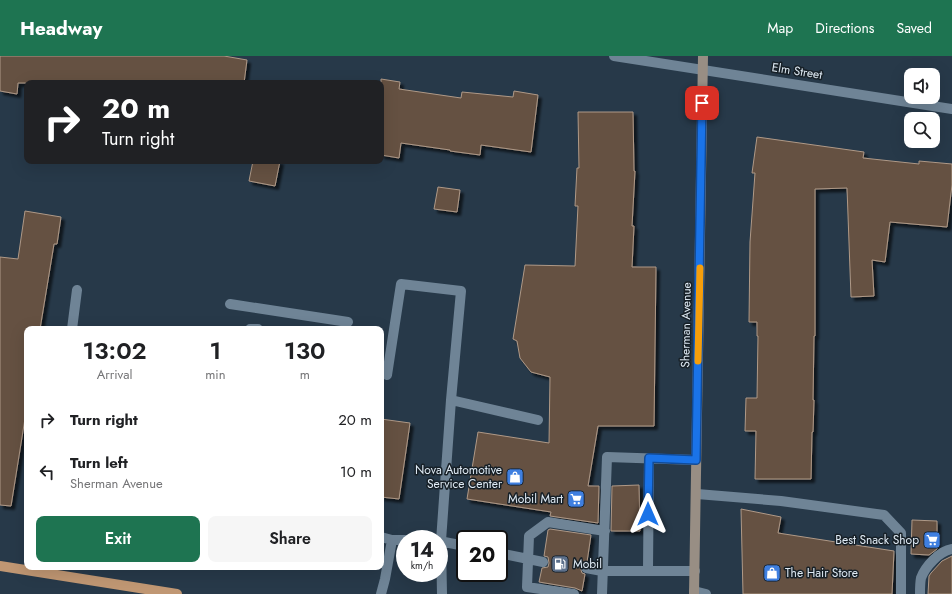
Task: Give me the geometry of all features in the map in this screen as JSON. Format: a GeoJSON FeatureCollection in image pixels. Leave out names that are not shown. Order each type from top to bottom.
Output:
{"type":"FeatureCollection","features":[{"type":"Feature","properties":{"kind":"main road","name":"Sherman Avenue"},"geometry":{"type":"LineString","coordinates":[[694,593],[703,56]]}},
{"type":"Feature","properties":{"kind":"main road"},"geometry":{"type":"LineString","coordinates":[[0,566],[24,568]]}},
{"type":"Feature","properties":{"kind":"main road"},"geometry":{"type":"LineString","coordinates":[[41,570],[177,594]]}},
{"type":"Feature","properties":{"kind":"street","name":"Elm Street"},"geometry":{"type":"LineString","coordinates":[[614,56],[952,109]]}},
{"type":"Feature","properties":{"kind":"street"},"geometry":{"type":"LineString","coordinates":[[387,375],[401,284],[461,291],[441,530]]}},
{"type":"Feature","properties":{"kind":"street"},"geometry":{"type":"LineString","coordinates":[[72,326],[78,290]]}},
{"type":"Feature","properties":{"kind":"street"},"geometry":{"type":"LineString","coordinates":[[230,304],[348,322]]}},
{"type":"Feature","properties":{"kind":"street"},"geometry":{"type":"LineString","coordinates":[[451,400],[538,420]]}},
{"type":"Feature","properties":{"kind":"street"},"geometry":{"type":"LineString","coordinates":[[602,594],[607,457],[696,460]]}},
{"type":"Feature","properties":{"kind":"street"},"geometry":{"type":"LineString","coordinates":[[648,570],[649,458]]}},
{"type":"Feature","properties":{"kind":"street"},"geometry":{"type":"LineString","coordinates":[[696,494],[781,501],[884,515],[901,533],[901,594]]}},
{"type":"Feature","properties":{"kind":"street"},"geometry":{"type":"LineString","coordinates":[[574,594],[527,587],[529,536],[548,522],[604,531]]}},
{"type":"Feature","properties":{"kind":"street"},"geometry":{"type":"LineString","coordinates":[[384,538],[396,540]]}},
{"type":"Feature","properties":{"kind":"street"},"geometry":{"type":"LineString","coordinates":[[381,594],[392,540]]}},
{"type":"Feature","properties":{"kind":"street"},"geometry":{"type":"LineString","coordinates":[[920,594],[921,579],[926,574],[930,562],[952,549]]}},
{"type":"Feature","properties":{"kind":"street"},"geometry":{"type":"LineString","coordinates":[[508,555],[543,562]]}},
{"type":"Feature","properties":{"kind":"street"},"geometry":{"type":"LineString","coordinates":[[586,568],[602,570],[695,571]]}},
{"type":"Feature","properties":{"kind":"street"},"geometry":{"type":"LineString","coordinates":[[442,582],[442,594]]}},
{"type":"Feature","properties":{"kind":"street"},"geometry":{"type":"LineString","coordinates":[[694,593],[706,594]]}},
{"type":"Feature","properties":{"kind":"building"},"geometry":{"type":"Polygon","coordinates":[[[0,56],[224,56],[247,60],[244,80],[24,80],[24,83],[18,83],[17,94],[0,91],[0,56]]]}},
{"type":"Feature","properties":{"kind":"building"},"geometry":{"type":"Polygon","coordinates":[[[381,79],[400,82],[399,89],[461,98],[462,92],[513,97],[514,91],[538,95],[531,152],[481,145],[480,155],[401,143],[399,158],[384,156],[384,80],[381,79]]]}},
{"type":"Feature","properties":{"kind":"building"},"geometry":{"type":"Polygon","coordinates":[[[578,112],[633,112],[635,171],[632,226],[634,226],[632,267],[656,267],[654,426],[598,426],[588,486],[599,486],[598,523],[550,516],[551,512],[467,499],[478,432],[549,443],[550,377],[531,372],[520,358],[517,341],[513,339],[525,265],[575,266],[578,206],[575,206],[577,168],[579,168],[578,112]]]}},
{"type":"Feature","properties":{"kind":"building"},"geometry":{"type":"Polygon","coordinates":[[[757,137],[864,152],[863,158],[919,164],[919,161],[952,164],[952,185],[947,227],[890,222],[885,262],[872,260],[874,296],[851,297],[847,188],[815,189],[815,336],[811,479],[755,479],[756,431],[745,431],[746,398],[757,398],[757,322],[749,322],[750,242],[755,173],[752,173],[757,137]]]}},
{"type":"Feature","properties":{"kind":"building"},"geometry":{"type":"Polygon","coordinates":[[[252,164],[279,164],[275,186],[249,181],[252,164]]]}},
{"type":"Feature","properties":{"kind":"building"},"geometry":{"type":"Polygon","coordinates":[[[438,187],[460,190],[457,212],[434,209],[438,187]]]}},
{"type":"Feature","properties":{"kind":"building"},"geometry":{"type":"Polygon","coordinates":[[[25,211],[61,217],[57,244],[54,244],[40,326],[24,326],[24,425],[11,506],[0,505],[0,257],[18,259],[25,211]]]}},
{"type":"Feature","properties":{"kind":"building"},"geometry":{"type":"Polygon","coordinates":[[[384,419],[410,423],[399,499],[384,497],[384,419]]]}},
{"type":"Feature","properties":{"kind":"building"},"geometry":{"type":"Polygon","coordinates":[[[639,485],[640,531],[611,531],[612,486],[639,485]]]}},
{"type":"Feature","properties":{"kind":"building"},"geometry":{"type":"Polygon","coordinates":[[[741,509],[781,517],[778,533],[894,551],[892,594],[743,594],[741,509]]]}},
{"type":"Feature","properties":{"kind":"building"},"geometry":{"type":"Polygon","coordinates":[[[912,520],[937,521],[937,549],[929,555],[911,554],[912,520]]]}},
{"type":"Feature","properties":{"kind":"building"},"geometry":{"type":"Polygon","coordinates":[[[550,529],[591,535],[587,562],[581,564],[580,567],[582,573],[585,574],[582,591],[575,588],[539,582],[542,568],[548,567],[549,563],[548,557],[544,556],[548,530],[550,529]]]}},
{"type":"Feature","properties":{"kind":"building"},"geometry":{"type":"Polygon","coordinates":[[[952,556],[952,594],[928,594],[929,576],[942,561],[952,556]]]}},
{"type":"Feature","properties":{"kind":"slow traffic"},"geometry":{"type":"LineString","coordinates":[[698,361],[700,268]]}},
{"type":"Feature","properties":{"kind":"place","name":"Nova Automotive Service Center"},"geometry":{"type":"Point","coordinates":[515,477]}},
{"type":"Feature","properties":{"kind":"place","name":"Mobil Mart"},"geometry":{"type":"Point","coordinates":[576,499]}},
{"type":"Feature","properties":{"kind":"place","name":"Best Snack Shop"},"geometry":{"type":"Point","coordinates":[932,540]}},
{"type":"Feature","properties":{"kind":"place","name":"Mobil"},"geometry":{"type":"Point","coordinates":[560,564]}},
{"type":"Feature","properties":{"kind":"place","name":"The Hair Store"},"geometry":{"type":"Point","coordinates":[772,573]}},
{"type":"Feature","properties":{"kind":"route"},"geometry":{"type":"LineString","coordinates":[[648,514],[649,458],[696,460],[702,103]]}}]}
